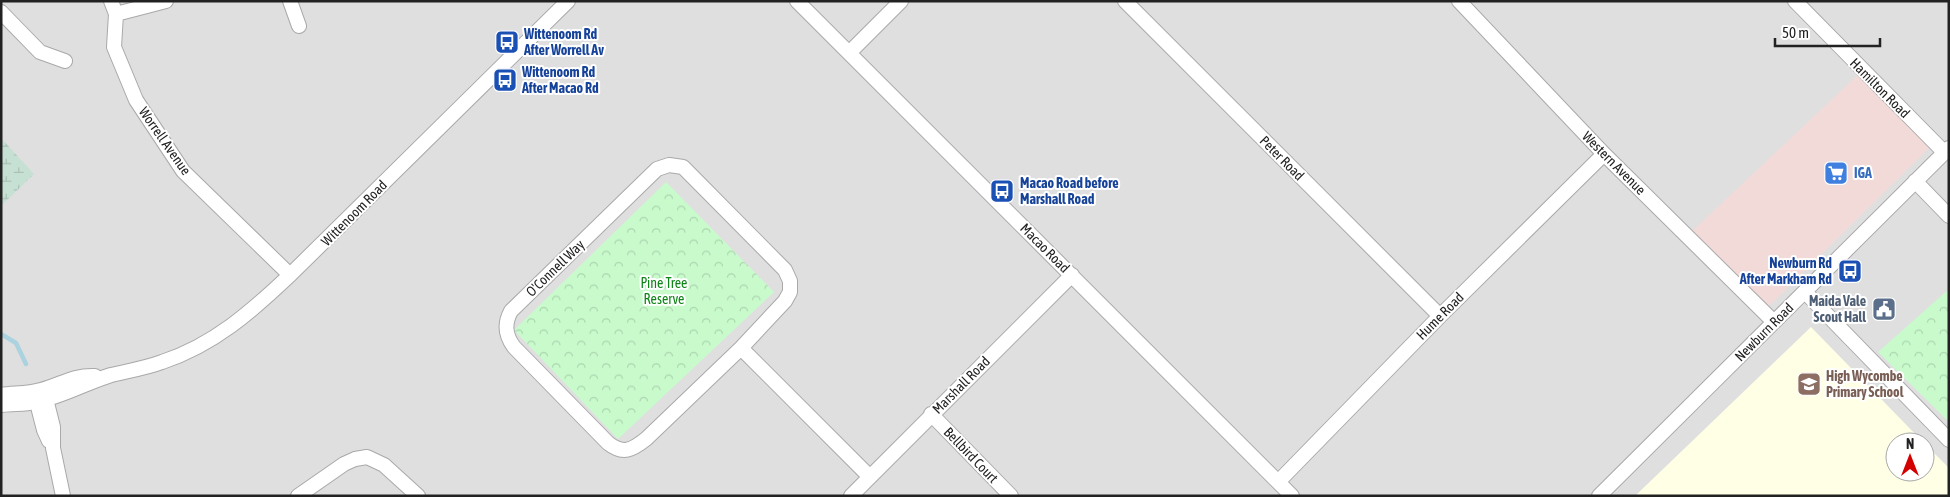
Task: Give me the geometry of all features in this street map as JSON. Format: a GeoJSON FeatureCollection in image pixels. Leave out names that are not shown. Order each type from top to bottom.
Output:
{"type":"FeatureCollection","features":[{"type":"Feature","properties":{"kind":"street"},"geometry":{"type":"LineString","coordinates":[[113,8],[166,1]]}},
{"type":"Feature","properties":{"kind":"street"},"geometry":{"type":"LineString","coordinates":[[290,1],[299,26]]}},
{"type":"Feature","properties":{"kind":"street","name":"Wittenoom Road"},"geometry":{"type":"LineString","coordinates":[[1,405],[40,396],[63,381],[90,376],[109,376],[162,362],[196,348],[239,321],[290,275],[568,1]]}},
{"type":"Feature","properties":{"kind":"street","name":"Macao Road"},"geometry":{"type":"LineString","coordinates":[[797,1],[1292,496]]}},
{"type":"Feature","properties":{"kind":"street"},"geometry":{"type":"LineString","coordinates":[[849,53],[900,1]]}},
{"type":"Feature","properties":{"kind":"street","name":"Peter Road"},"geometry":{"type":"LineString","coordinates":[[1125,1],[1440,316]]}},
{"type":"Feature","properties":{"kind":"street","name":"Western Avenue"},"geometry":{"type":"LineString","coordinates":[[1458,1],[1604,154],[1774,322]]}},
{"type":"Feature","properties":{"kind":"street","name":"Hamilton Road"},"geometry":{"type":"LineString","coordinates":[[1795,1],[1946,150]]}},
{"type":"Feature","properties":{"kind":"street","name":"Worrell Avenue"},"geometry":{"type":"LineString","coordinates":[[113,8],[114,47],[136,100],[146,116],[183,171],[290,275]]}},
{"type":"Feature","properties":{"kind":"street"},"geometry":{"type":"LineString","coordinates":[[1,12],[40,52],[65,61]]}},
{"type":"Feature","properties":{"kind":"street","name":"Newburn Road"},"geometry":{"type":"LineString","coordinates":[[1599,496],[1946,150]]}},
{"type":"Feature","properties":{"kind":"street","name":"Hume Road"},"geometry":{"type":"LineString","coordinates":[[1278,482],[1440,316],[1604,154]]}},
{"type":"Feature","properties":{"kind":"street","name":"O'Connell Way"},"geometry":{"type":"LineString","coordinates":[[669,165],[683,167],[785,270],[790,281],[790,292],[785,301],[741,348],[646,439],[635,448],[625,452],[614,448],[608,443],[514,347],[507,339],[506,328],[511,311],[657,169],[669,165]]}},
{"type":"Feature","properties":{"kind":"street"},"geometry":{"type":"LineString","coordinates":[[1915,181],[1949,216]]}},
{"type":"Feature","properties":{"kind":"street","name":"Marshall Road"},"geometry":{"type":"LineString","coordinates":[[851,496],[1072,275]]}},
{"type":"Feature","properties":{"kind":"street"},"geometry":{"type":"LineString","coordinates":[[1805,292],[1949,440]]}},
{"type":"Feature","properties":{"kind":"street"},"geometry":{"type":"LineString","coordinates":[[741,348],[869,476]]}},
{"type":"Feature","properties":{"kind":"street","name":"Wittenoom Road"},"geometry":{"type":"LineString","coordinates":[[1,395],[40,396]]}},
{"type":"Feature","properties":{"kind":"street"},"geometry":{"type":"LineString","coordinates":[[40,396],[44,430],[53,448],[63,496]]}},
{"type":"Feature","properties":{"kind":"street","name":"Bellbird Court"},"geometry":{"type":"LineString","coordinates":[[931,414],[1011,496]]}},
{"type":"Feature","properties":{"kind":"street"},"geometry":{"type":"LineString","coordinates":[[298,496],[344,464],[355,459],[367,457],[384,465],[418,496]]}},
{"type":"Feature","properties":{"kind":"shaded area"},"geometry":{"type":"Polygon","coordinates":[[[1,1],[1949,1],[1949,496],[1,496],[1,1]]]}},
{"type":"Feature","properties":{"kind":"shaded area"},"geometry":{"type":"Polygon","coordinates":[[[1863,70],[1934,143],[1763,312],[1687,236],[1863,70]]]}},
{"type":"Feature","properties":{"kind":"shaded area","name":"High Wycombe Primary School"},"geometry":{"type":"Polygon","coordinates":[[[1811,327],[1913,432],[1885,432],[1885,482],[1935,482],[1935,454],[1949,468],[1949,496],[1635,496],[1811,327]]]}},
{"type":"Feature","properties":{"kind":"green space"},"geometry":{"type":"Polygon","coordinates":[[[1,138],[34,174],[1,206],[1,138]]]}},
{"type":"Feature","properties":{"kind":"green space","name":"Pine Tree Reserve"},"geometry":{"type":"Polygon","coordinates":[[[666,182],[774,292],[618,439],[514,330],[666,182]]]}},
{"type":"Feature","properties":{"kind":"green space"},"geometry":{"type":"Polygon","coordinates":[[[1949,289],[1949,422],[1878,352],[1949,289]]]}},
{"type":"Feature","properties":{"kind":"waterway"},"geometry":{"type":"LineString","coordinates":[[1,334],[16,343],[26,364]]}},
{"type":"Feature","properties":{"kind":"place","name":"Wittenoom Rd After Worrell Av"},"geometry":{"type":"Point","coordinates":[507,42]}},
{"type":"Feature","properties":{"kind":"place","name":"Wittenoom Rd After Macao Rd"},"geometry":{"type":"Point","coordinates":[505,80]}},
{"type":"Feature","properties":{"kind":"place","name":"IGA"},"geometry":{"type":"Point","coordinates":[1836,173]}},
{"type":"Feature","properties":{"kind":"place","name":"Macao Road before Marshall Road"},"geometry":{"type":"Point","coordinates":[1002,191]}},
{"type":"Feature","properties":{"kind":"place","name":"Newburn Rd After Markham Rd"},"geometry":{"type":"Point","coordinates":[1850,271]}},
{"type":"Feature","properties":{"kind":"place","name":"Maida Vale Scout Hall"},"geometry":{"type":"Point","coordinates":[1884,309]}},
{"type":"Feature","properties":{"kind":"place","name":"High Wycombe Primary School"},"geometry":{"type":"Point","coordinates":[1809,384]}}]}
